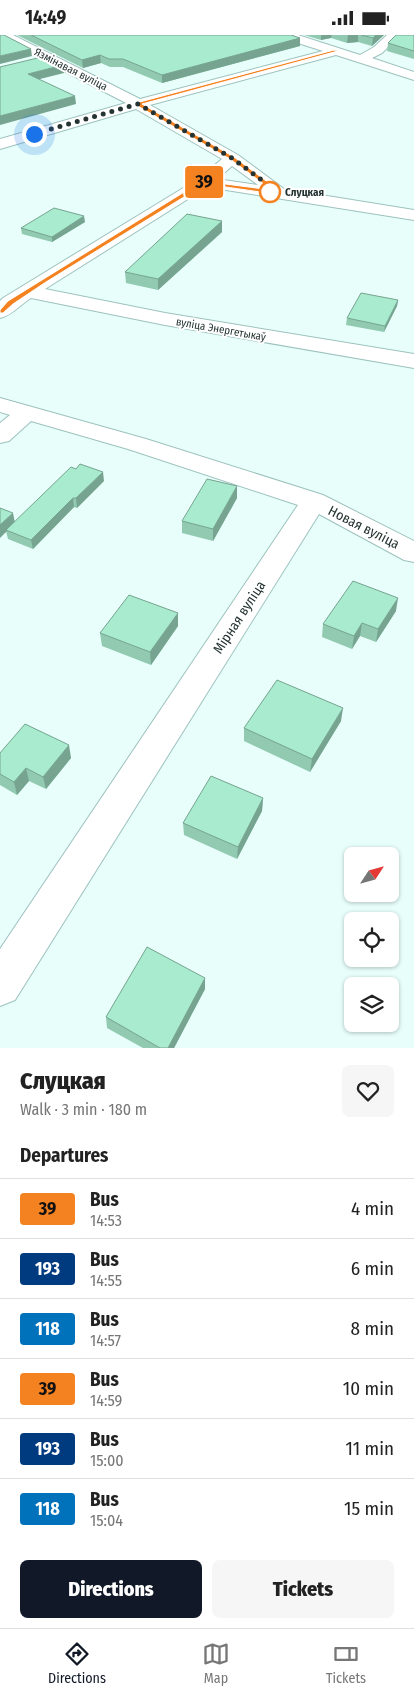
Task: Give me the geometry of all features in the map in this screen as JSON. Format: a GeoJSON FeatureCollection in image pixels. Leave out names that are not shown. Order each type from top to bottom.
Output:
{"type":"FeatureCollection","features":[{"type":"Feature","properties":{"kind":"street","name":"Язмінавая вуліца"},"geometry":{"type":"LineString","coordinates":[[4,35],[138,104],[232,158],[279,193]]}},
{"type":"Feature","properties":{"kind":"street"},"geometry":{"type":"LineString","coordinates":[[286,35],[414,76]]}},
{"type":"Feature","properties":{"kind":"street"},"geometry":{"type":"LineString","coordinates":[[362,59],[378,50],[394,35]]}},
{"type":"Feature","properties":{"kind":"street"},"geometry":{"type":"LineString","coordinates":[[0,144],[138,104],[336,51]]}},
{"type":"Feature","properties":{"kind":"street"},"geometry":{"type":"LineString","coordinates":[[34,62],[50,58]]}},
{"type":"Feature","properties":{"kind":"street"},"geometry":{"type":"LineString","coordinates":[[0,312],[10,302],[204,182],[232,158]]}},
{"type":"Feature","properties":{"kind":"street"},"geometry":{"type":"LineString","coordinates":[[204,182],[414,215]]}},
{"type":"Feature","properties":{"kind":"street","name":"вуліца Энергетыкаў"},"geometry":{"type":"LineString","coordinates":[[28,291],[165,319],[414,361]]}},
{"type":"Feature","properties":{"kind":"street"},"geometry":{"type":"LineString","coordinates":[[0,435],[13,409],[137,443],[314,501]]}},
{"type":"Feature","properties":{"kind":"street","name":"Новая вуліца"},"geometry":{"type":"LineString","coordinates":[[314,501],[414,553]]}},
{"type":"Feature","properties":{"kind":"street","name":"Мірная вуліца"},"geometry":{"type":"LineString","coordinates":[[0,985],[314,501]]}},
{"type":"Feature","properties":{"kind":"building"},"geometry":{"type":"Polygon","coordinates":[[[0,35],[4,35],[31,49],[0,56],[0,35]]]}},
{"type":"Feature","properties":{"kind":"building"},"geometry":{"type":"Polygon","coordinates":[[[31,35],[291,35],[300,38],[162,75],[123,59],[109,59],[100,55],[82,60],[31,35]]]}},
{"type":"Feature","properties":{"kind":"building"},"geometry":{"type":"Polygon","coordinates":[[[361,35],[376,35],[373,38],[361,35]]]}},
{"type":"Feature","properties":{"kind":"building"},"geometry":{"type":"Polygon","coordinates":[[[396,35],[414,35],[414,51],[388,43],[396,35]]]}},
{"type":"Feature","properties":{"kind":"building"},"geometry":{"type":"Polygon","coordinates":[[[46,56],[63,65],[28,74],[75,96],[0,116],[0,67],[46,56]]]}},
{"type":"Feature","properties":{"kind":"building"},"geometry":{"type":"Polygon","coordinates":[[[54,208],[84,216],[52,237],[21,228],[54,208]]]}},
{"type":"Feature","properties":{"kind":"building"},"geometry":{"type":"Polygon","coordinates":[[[187,214],[222,221],[158,279],[125,272],[187,214]]]}},
{"type":"Feature","properties":{"kind":"building"},"geometry":{"type":"Polygon","coordinates":[[[361,293],[398,300],[385,326],[347,318],[361,293]]]}},
{"type":"Feature","properties":{"kind":"building"},"geometry":{"type":"Polygon","coordinates":[[[80,464],[103,472],[76,498],[73,498],[31,540],[6,530],[71,467],[76,469],[80,464]]]}},
{"type":"Feature","properties":{"kind":"building"},"geometry":{"type":"Polygon","coordinates":[[[207,479],[237,486],[213,529],[182,521],[207,479]]]}},
{"type":"Feature","properties":{"kind":"building"},"geometry":{"type":"Polygon","coordinates":[[[0,508],[13,513],[0,525],[0,508]]]}},
{"type":"Feature","properties":{"kind":"building"},"geometry":{"type":"Polygon","coordinates":[[[353,581],[398,598],[378,629],[362,623],[354,636],[323,624],[353,581]]]}},
{"type":"Feature","properties":{"kind":"building"},"geometry":{"type":"Polygon","coordinates":[[[129,595],[178,613],[150,652],[100,633],[129,595]]]}},
{"type":"Feature","properties":{"kind":"building"},"geometry":{"type":"Polygon","coordinates":[[[277,680],[343,708],[312,759],[244,728],[277,680]]]}},
{"type":"Feature","properties":{"kind":"building"},"geometry":{"type":"Polygon","coordinates":[[[25,724],[69,745],[43,777],[26,768],[14,782],[0,774],[0,753],[25,724]]]}},
{"type":"Feature","properties":{"kind":"building"},"geometry":{"type":"Polygon","coordinates":[[[211,776],[263,798],[238,847],[183,823],[211,776]]]}},
{"type":"Feature","properties":{"kind":"building"},"geometry":{"type":"Polygon","coordinates":[[[147,947],[205,978],[168,1048],[160,1048],[106,1017],[147,947]]]}},
{"type":"Feature","properties":{"kind":"bus line","name":"39"},"geometry":{"type":"LineString","coordinates":[[0,312],[10,302],[204,182],[279,193],[232,158],[138,104],[336,51]]}},
{"type":"Feature","properties":{"kind":"place","name":"Слуцкая"},"geometry":{"type":"Point","coordinates":[270,192]}},
{"type":"Feature","properties":{"kind":"route"},"geometry":{"type":"LineString","coordinates":[[34,134],[138,104],[232,158],[279,193],[270,192]]}}]}
